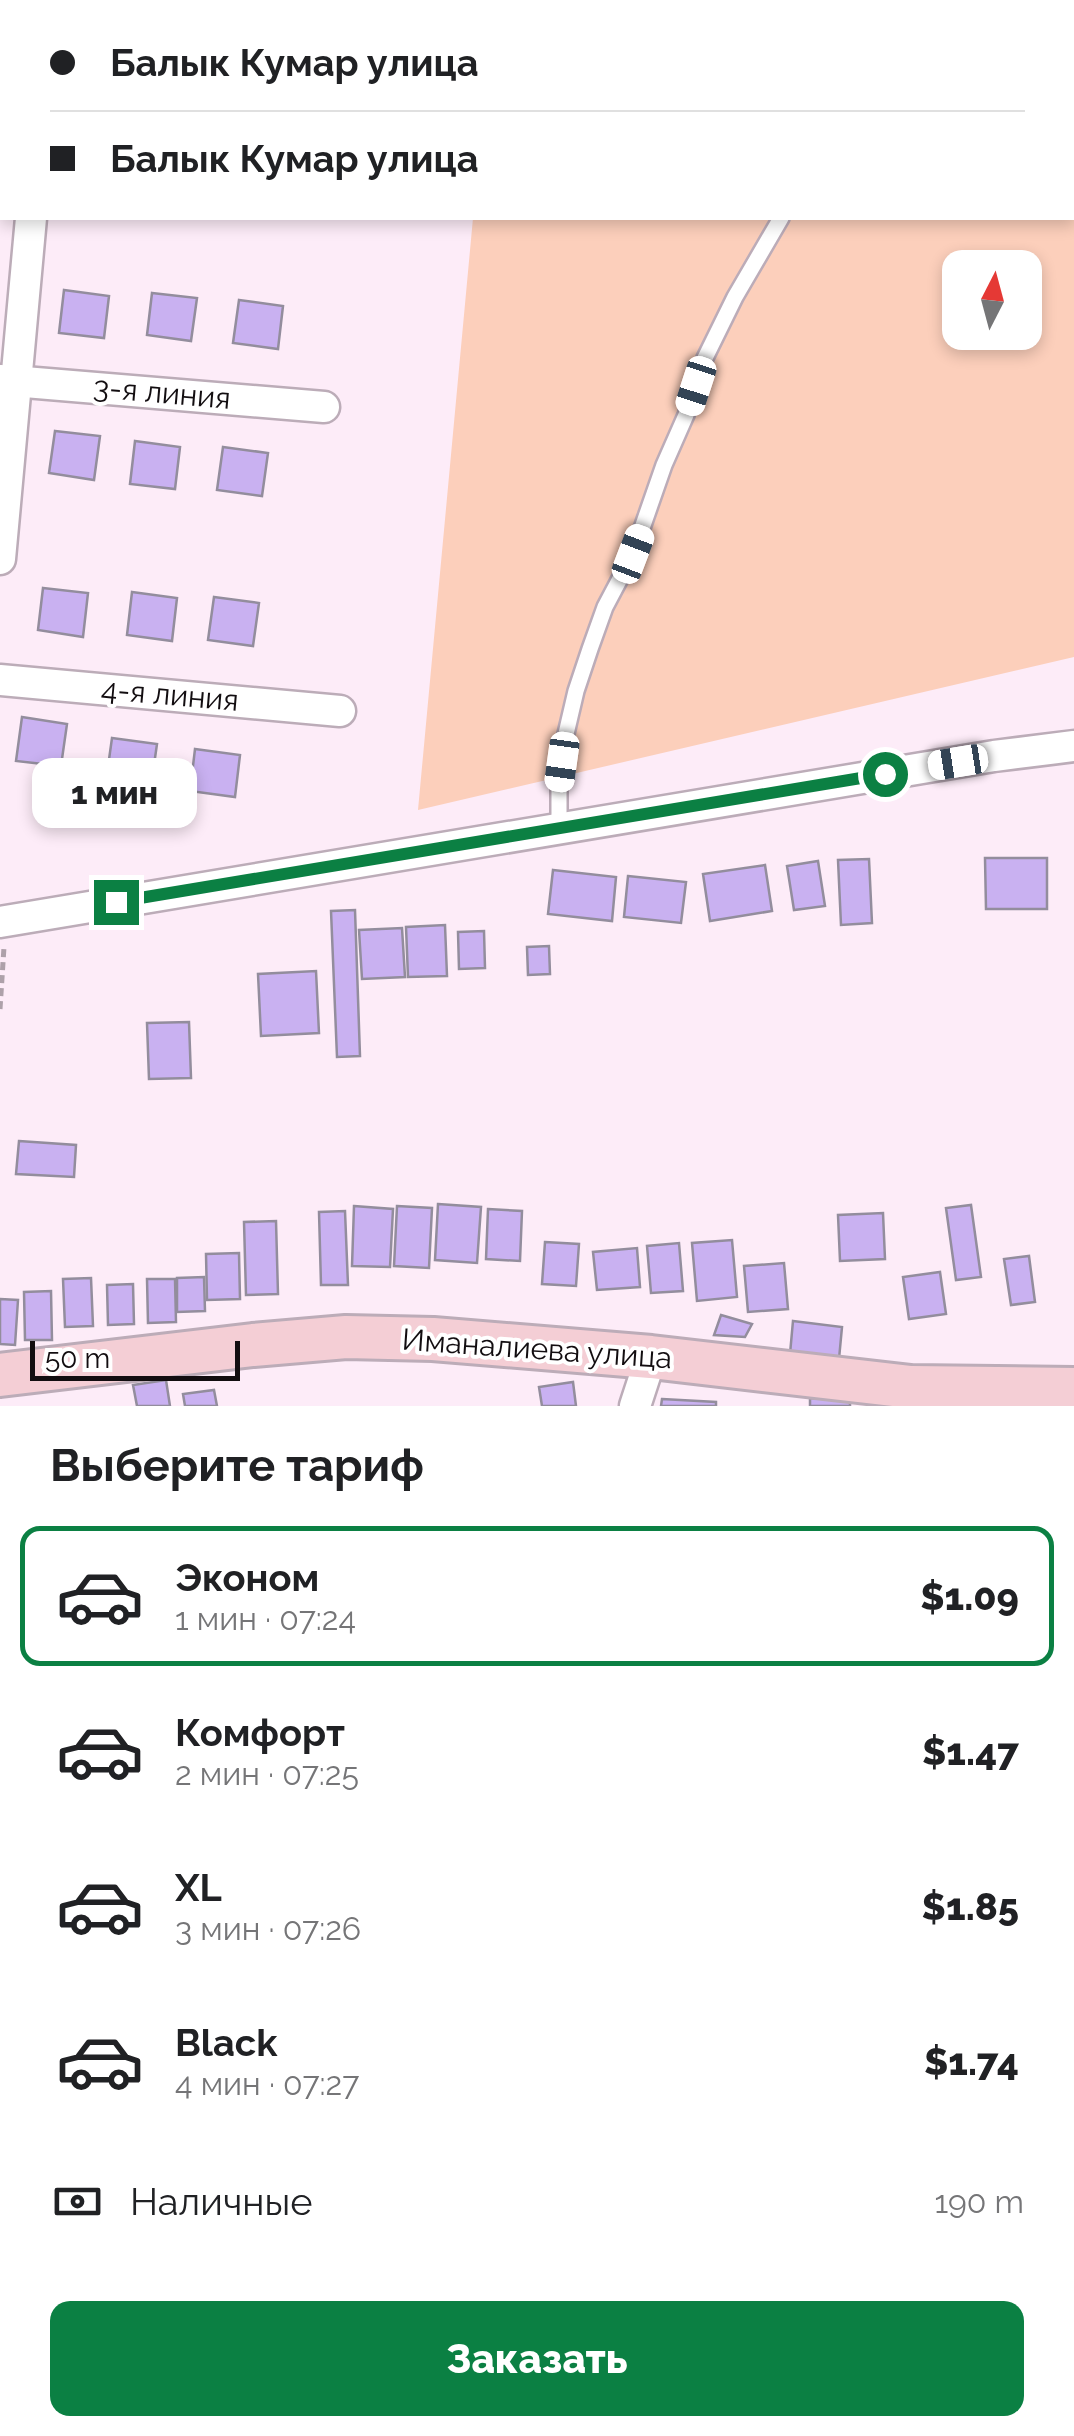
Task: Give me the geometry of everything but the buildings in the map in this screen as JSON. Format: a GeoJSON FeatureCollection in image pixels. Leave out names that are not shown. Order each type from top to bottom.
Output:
{"type":"FeatureCollection","features":[{"type":"Feature","properties":{"kind":"street"},"geometry":{"type":"LineString","coordinates":[[0,559],[8,380],[31,220]]}},
{"type":"Feature","properties":{"kind":"street","name":"3-я линия"},"geometry":{"type":"LineString","coordinates":[[8,380],[324,407]]}},
{"type":"Feature","properties":{"kind":"street","name":"4-я линия"},"geometry":{"type":"LineString","coordinates":[[0,680],[340,711]]}},
{"type":"Feature","properties":{"kind":"street"},"geometry":{"type":"LineString","coordinates":[[3,921],[994,756],[1074,746]]}},
{"type":"Feature","properties":{"kind":"street","name":"Иманалиева улица"},"geometry":{"type":"LineString","coordinates":[[0,1375],[253,1344],[346,1337],[432,1339],[651,1357],[911,1396],[1074,1388]]}},
{"type":"Feature","properties":{"kind":"street"},"geometry":{"type":"LineString","coordinates":[[635,1406],[651,1357]]}},
{"type":"Feature","properties":{"kind":"lane"},"geometry":{"type":"LineString","coordinates":[[560,828],[559,786],[565,738],[576,691],[605,607],[633,554],[705,358],[779,220]]}},
{"type":"Feature","properties":{"kind":"path"},"geometry":{"type":"LineString","coordinates":[[0,1009],[3,921]]}},
{"type":"Feature","properties":{"kind":"shaded area"},"geometry":{"type":"Polygon","coordinates":[[[473,220],[1074,220],[1074,657],[418,810],[473,220]]]}},
{"type":"Feature","properties":{"kind":"route"},"geometry":{"type":"LineString","coordinates":[[116,902],[885,774]]}}]}
